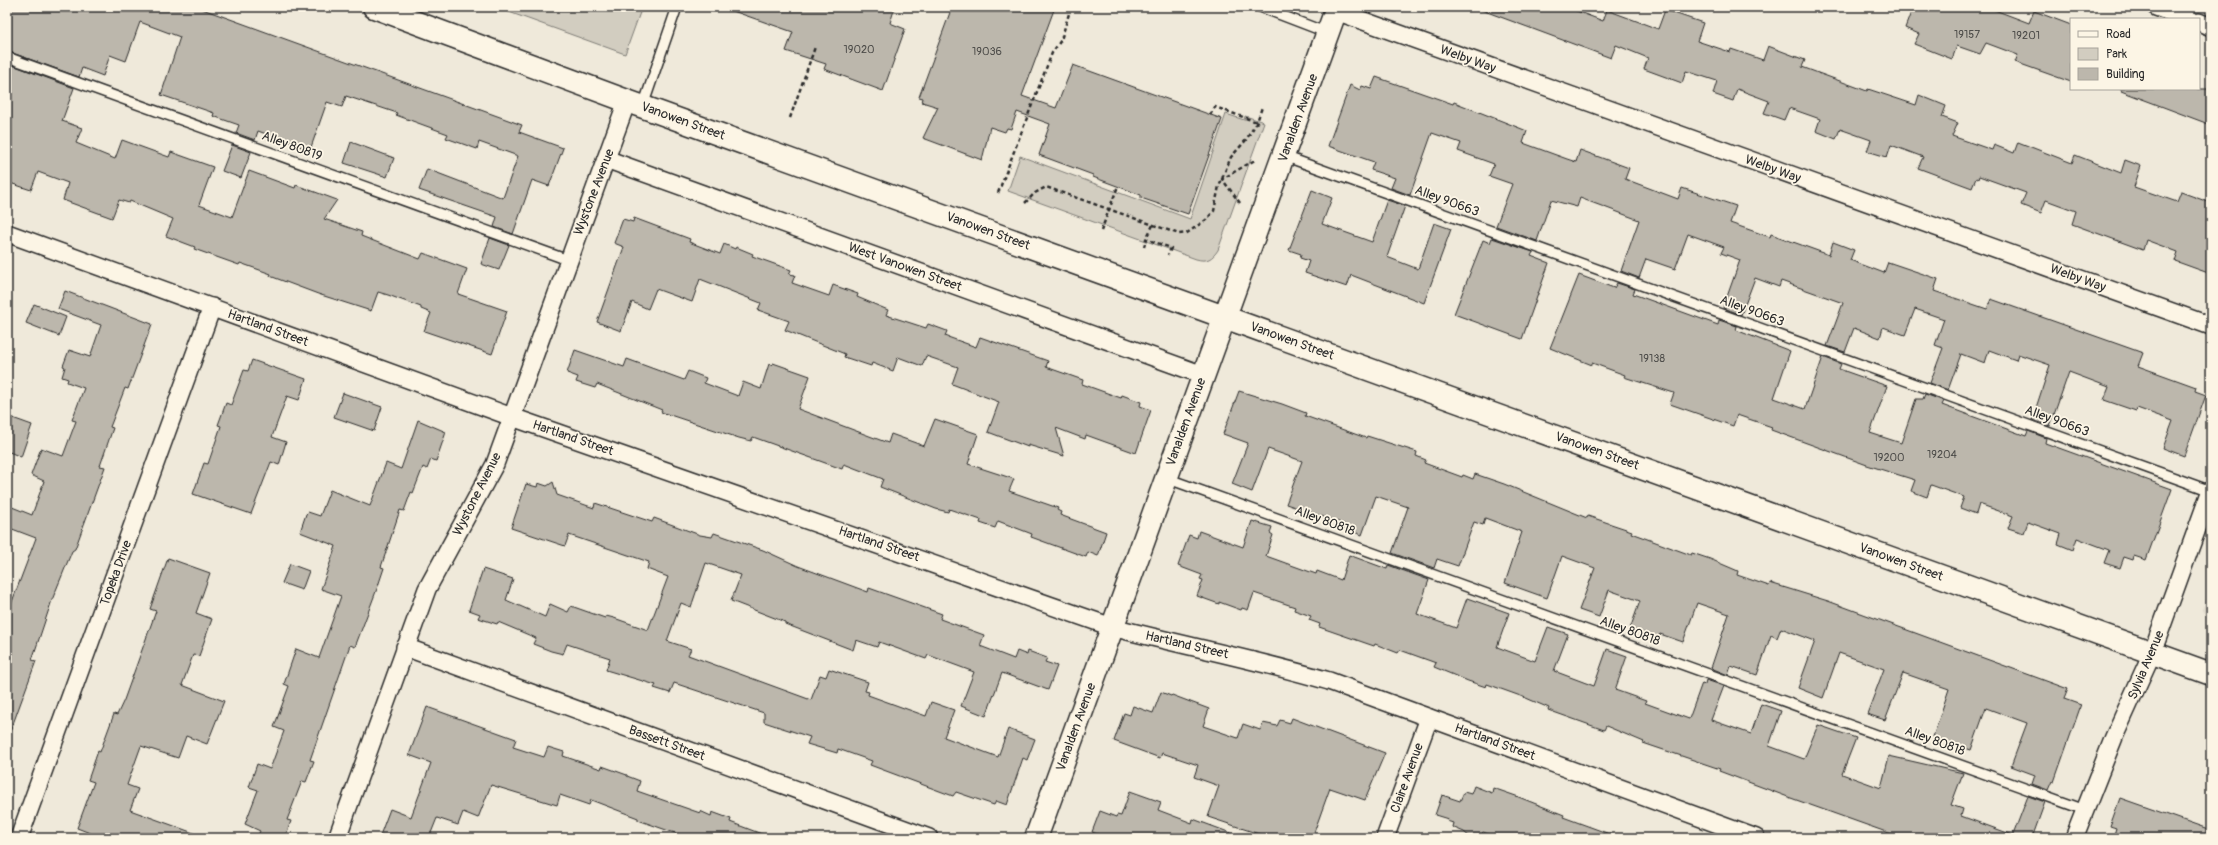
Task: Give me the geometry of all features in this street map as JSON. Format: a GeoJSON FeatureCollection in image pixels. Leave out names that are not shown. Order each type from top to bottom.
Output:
{"type":"FeatureCollection","features":[{"type":"Feature","properties":{"kind":"main road","name":"Vanowen Street"},"geometry":{"type":"LineString","coordinates":[[374,7],[2211,674]]}},
{"type":"Feature","properties":{"kind":"main road","name":"Vanalden Avenue"},"geometry":{"type":"LineString","coordinates":[[1036,838],[1337,9]]}},
{"type":"Feature","properties":{"kind":"street"},"geometry":{"type":"LineString","coordinates":[[2156,7],[2186,18]]}},
{"type":"Feature","properties":{"kind":"street","name":"Welby Way"},"geometry":{"type":"LineString","coordinates":[[1337,9],[2211,326]]}},
{"type":"Feature","properties":{"kind":"street"},"geometry":{"type":"LineString","coordinates":[[2200,22],[2211,27]]}},
{"type":"Feature","properties":{"kind":"street","name":"Wystone Avenue"},"geometry":{"type":"LineString","coordinates":[[337,838],[426,589],[495,464],[606,159],[635,103]]}},
{"type":"Feature","properties":{"kind":"street","name":"West Vanowen Street"},"geometry":{"type":"LineString","coordinates":[[606,159],[1203,375]]}},
{"type":"Feature","properties":{"kind":"street","name":"Hartland Street"},"geometry":{"type":"LineString","coordinates":[[7,233],[512,417],[1112,627],[1172,643],[1278,666],[1329,681],[1738,835],[1756,838]]}},
{"type":"Feature","properties":{"kind":"street","name":"Topeka Drive"},"geometry":{"type":"LineString","coordinates":[[19,838],[212,307]]}},
{"type":"Feature","properties":{"kind":"street","name":"Sylvia Avenue"},"geometry":{"type":"LineString","coordinates":[[2074,838],[2152,653],[2211,491]]}},
{"type":"Feature","properties":{"kind":"street","name":"Bassett Street"},"geometry":{"type":"LineString","coordinates":[[405,647],[929,838]]}},
{"type":"Feature","properties":{"kind":"street","name":"Claire Avenue"},"geometry":{"type":"LineString","coordinates":[[1385,838],[1430,718]]}},
{"type":"Feature","properties":{"kind":"lane"},"geometry":{"type":"LineString","coordinates":[[635,103],[677,7]]}},
{"type":"Feature","properties":{"kind":"lane"},"geometry":{"type":"LineString","coordinates":[[1260,7],[1328,32]]}},
{"type":"Feature","properties":{"kind":"lane","name":"Alley 80819"},"geometry":{"type":"LineString","coordinates":[[7,57],[568,260]]}},
{"type":"Feature","properties":{"kind":"lane","name":"Alley 90663"},"geometry":{"type":"LineString","coordinates":[[1284,156],[2211,491]]}},
{"type":"Feature","properties":{"kind":"lane","name":"Alley 80818"},"geometry":{"type":"LineString","coordinates":[[1166,478],[2085,810]]}},
{"type":"Feature","properties":{"kind":"path"},"geometry":{"type":"LineString","coordinates":[[998,194],[1052,53],[1061,40],[1071,7]]}},
{"type":"Feature","properties":{"kind":"path"},"geometry":{"type":"LineString","coordinates":[[790,118],[815,47]]}},
{"type":"Feature","properties":{"kind":"path"},"geometry":{"type":"LineString","coordinates":[[1210,115],[1215,107],[1257,122]]}},
{"type":"Feature","properties":{"kind":"path"},"geometry":{"type":"LineString","coordinates":[[1025,203],[1035,192],[1046,187],[1179,234],[1187,233],[1206,220],[1214,211],[1222,179],[1231,157],[1246,140],[1257,122],[1262,107]]}},
{"type":"Feature","properties":{"kind":"path"},"geometry":{"type":"LineString","coordinates":[[1222,179],[1255,160]]}},
{"type":"Feature","properties":{"kind":"path"},"geometry":{"type":"LineString","coordinates":[[1222,179],[1240,203]]}},
{"type":"Feature","properties":{"kind":"path"},"geometry":{"type":"LineString","coordinates":[[1101,231],[1118,186]]}},
{"type":"Feature","properties":{"kind":"path"},"geometry":{"type":"LineString","coordinates":[[1144,247],[1153,225]]}},
{"type":"Feature","properties":{"kind":"path"},"geometry":{"type":"LineString","coordinates":[[1146,239],[1171,248],[1168,255]]}},
{"type":"Feature","properties":{"kind":"shaded area"},"geometry":{"type":"Polygon","coordinates":[[[2211,585],[2211,626],[2202,610],[2211,585]]]}},
{"type":"Feature","properties":{"kind":"green space"},"geometry":{"type":"Polygon","coordinates":[[[495,7],[642,7],[625,54],[495,7]]]}},
{"type":"Feature","properties":{"kind":"green space"},"geometry":{"type":"Polygon","coordinates":[[[1226,114],[1244,120],[1245,116],[1264,122],[1218,250],[1214,256],[1209,259],[1196,259],[1008,191],[1020,156],[1190,219],[1226,114]]]}},
{"type":"Feature","properties":{"kind":"building"},"geometry":{"type":"Polygon","coordinates":[[[7,7],[197,7],[522,125],[519,132],[563,148],[549,186],[532,180],[513,234],[494,227],[497,217],[419,190],[427,169],[503,198],[518,156],[479,142],[477,149],[446,138],[448,134],[396,115],[397,113],[346,96],[342,107],[327,102],[310,150],[258,131],[255,140],[236,133],[239,125],[213,116],[214,113],[161,95],[180,37],[140,22],[126,61],[110,55],[103,76],[82,68],[79,77],[7,51],[7,7]]]}},
{"type":"Feature","properties":{"kind":"building"},"geometry":{"type":"Polygon","coordinates":[[[731,7],[895,7],[890,23],[905,29],[883,91],[824,69],[826,64],[786,51],[793,32],[730,10],[731,7]]]}},
{"type":"Feature","properties":{"kind":"building"},"geometry":{"type":"Polygon","coordinates":[[[952,7],[1055,7],[1022,96],[1056,108],[1073,65],[1222,119],[1188,214],[1141,198],[1141,195],[1039,155],[1050,124],[1017,112],[1011,129],[1007,128],[1005,132],[990,127],[982,160],[923,138],[938,107],[922,102],[923,98],[919,97],[952,7]]]}},
{"type":"Feature","properties":{"kind":"building"},"geometry":{"type":"Polygon","coordinates":[[[1479,7],[1566,7],[1603,21],[1607,10],[1658,29],[1665,10],[1703,23],[1697,41],[1730,52],[1731,49],[1763,60],[1768,46],[1805,60],[1802,67],[1867,91],[1868,89],[1916,105],[1919,95],[1946,106],[1942,117],[1958,123],[1952,136],[1992,150],[1994,145],[2014,153],[2018,142],[2072,163],[2075,155],[2121,173],[2125,160],[2141,166],[2134,187],[2177,202],[2181,192],[2211,203],[2211,274],[2175,261],[2178,252],[2146,240],[2143,250],[2072,224],[2076,211],[2046,200],[2041,213],[2021,205],[2026,193],[1979,176],[1978,179],[1976,178],[1972,188],[1918,168],[1923,157],[1891,145],[1887,157],[1867,151],[1871,140],[1840,129],[1836,139],[1816,131],[1820,119],[1789,108],[1784,120],[1764,113],[1769,101],[1737,89],[1733,101],[1713,94],[1717,81],[1686,71],[1682,83],[1644,69],[1648,58],[1616,45],[1611,58],[1479,9],[1479,7]]]}},
{"type":"Feature","properties":{"kind":"building"},"geometry":{"type":"Polygon","coordinates":[[[1913,7],[1987,7],[2029,23],[2034,11],[2070,25],[2070,82],[2015,62],[2018,55],[1986,43],[1980,54],[1957,46],[1952,59],[1914,44],[1919,34],[1905,28],[1913,7]]]}},
{"type":"Feature","properties":{"kind":"building"},"geometry":{"type":"Polygon","coordinates":[[[7,63],[74,88],[62,121],[82,128],[76,143],[115,159],[122,140],[169,157],[171,152],[213,167],[199,205],[232,217],[249,171],[295,188],[296,185],[337,200],[324,219],[362,232],[361,236],[420,259],[423,253],[467,269],[458,294],[507,311],[492,354],[424,331],[431,313],[421,309],[421,307],[388,295],[378,292],[371,311],[318,294],[270,276],[271,274],[240,263],[239,265],[194,249],[195,247],[166,236],[173,219],[130,201],[129,203],[119,200],[112,218],[63,200],[68,183],[38,172],[31,190],[7,182],[7,63]]]}},
{"type":"Feature","properties":{"kind":"building"},"geometry":{"type":"Polygon","coordinates":[[[1376,77],[1453,104],[1454,102],[1527,131],[1523,143],[1567,159],[1576,162],[1580,150],[1629,168],[1625,179],[1678,199],[1682,188],[1736,206],[1730,223],[1770,237],[1771,234],[1829,255],[1833,242],[1854,250],[1850,260],[1884,273],[1888,262],[1938,279],[1934,291],[1987,309],[1991,299],[2143,353],[2138,366],[2196,387],[2195,391],[2206,395],[2184,456],[2163,448],[2173,421],[2137,408],[2136,411],[2104,400],[2109,387],[2069,372],[2050,426],[2032,420],[2050,365],[2018,354],[2016,360],[1989,350],[1985,363],[1961,354],[1948,390],[1930,383],[1943,348],[1935,345],[1944,319],[1915,309],[1905,335],[1883,327],[1880,338],[1854,328],[1845,352],[1827,346],[1843,303],[1781,281],[1779,287],[1755,278],[1741,315],[1723,308],[1740,260],[1721,253],[1724,247],[1688,234],[1675,269],[1646,259],[1639,278],[1621,271],[1639,220],[1580,198],[1577,207],[1551,200],[1537,241],[1496,226],[1512,184],[1489,176],[1494,164],[1458,151],[1461,143],[1432,133],[1410,195],[1391,188],[1395,178],[1371,170],[1374,162],[1328,146],[1350,85],[1360,90],[1362,86],[1371,89],[1376,77]]]}},
{"type":"Feature","properties":{"kind":"building"},"geometry":{"type":"Polygon","coordinates":[[[2211,89],[2211,125],[2121,91],[2211,89]]]}},
{"type":"Feature","properties":{"kind":"building"},"geometry":{"type":"Polygon","coordinates":[[[351,142],[394,158],[387,177],[344,163],[351,142]]]}},
{"type":"Feature","properties":{"kind":"building"},"geometry":{"type":"Polygon","coordinates":[[[232,145],[251,152],[241,178],[222,171],[232,145]]]}},
{"type":"Feature","properties":{"kind":"building"},"geometry":{"type":"Polygon","coordinates":[[[1312,190],[1332,198],[1322,224],[1372,242],[1387,200],[1405,206],[1387,257],[1418,269],[1434,223],[1451,229],[1424,303],[1351,275],[1347,287],[1305,273],[1309,261],[1300,258],[1301,254],[1289,250],[1312,190]]]}},
{"type":"Feature","properties":{"kind":"building"},"geometry":{"type":"Polygon","coordinates":[[[634,218],[690,239],[689,242],[720,254],[724,244],[735,249],[736,247],[753,254],[752,256],[791,270],[789,274],[795,275],[792,283],[829,296],[833,285],[858,294],[857,297],[888,310],[886,315],[926,328],[928,324],[947,331],[945,336],[976,347],[980,337],[1048,361],[1046,367],[1083,380],[1082,384],[1121,398],[1122,395],[1141,402],[1140,406],[1151,410],[1136,453],[1086,435],[1085,439],[1056,428],[1064,456],[1028,445],[1028,447],[988,432],[999,402],[952,384],[958,367],[926,356],[922,366],[898,357],[893,371],[872,363],[871,366],[844,357],[845,354],[785,330],[789,321],[758,310],[761,303],[700,279],[692,302],[656,289],[648,309],[632,302],[621,331],[597,322],[624,247],[614,243],[623,219],[633,222],[634,218]]]}},
{"type":"Feature","properties":{"kind":"building"},"geometry":{"type":"Polygon","coordinates":[[[490,238],[509,245],[499,270],[481,264],[490,238]]]}},
{"type":"Feature","properties":{"kind":"building"},"geometry":{"type":"Polygon","coordinates":[[[1492,238],[1533,252],[1531,256],[1549,263],[1522,339],[1454,314],[1483,240],[1490,243],[1492,238]]]}},
{"type":"Feature","properties":{"kind":"building"},"geometry":{"type":"Polygon","coordinates":[[[1579,275],[1614,288],[1617,283],[1635,289],[1633,294],[1718,325],[1719,320],[1737,326],[1736,330],[1790,351],[1774,398],[1805,409],[1823,357],[1841,364],[1839,369],[1887,386],[1870,433],[1901,443],[1916,399],[1923,399],[1925,394],[1944,401],[1942,405],[2026,436],[2028,431],[2046,438],[2045,443],[2172,489],[2146,560],[2134,556],[2133,560],[2124,557],[2120,568],[2104,563],[2109,550],[2077,538],[2073,550],[2058,544],[2061,534],[2028,522],[2024,533],[2008,528],[2013,516],[1979,504],[1976,514],[1960,508],[1964,497],[1931,485],[1927,497],[1911,491],[1915,480],[1867,465],[1771,430],[1772,427],[1737,415],[1733,426],[1670,404],[1674,393],[1624,377],[1625,375],[1592,363],[1592,365],[1550,348],[1579,275]]]}},
{"type":"Feature","properties":{"kind":"building"},"geometry":{"type":"Polygon","coordinates":[[[65,291],[152,324],[128,389],[125,388],[110,427],[113,428],[100,466],[105,467],[75,549],[72,551],[52,600],[32,660],[36,661],[10,732],[7,732],[7,615],[36,538],[7,527],[7,505],[32,515],[44,481],[31,475],[41,448],[63,456],[76,421],[72,420],[84,388],[67,382],[68,379],[62,377],[65,367],[63,366],[69,350],[90,357],[101,325],[58,309],[65,291]]]}},
{"type":"Feature","properties":{"kind":"building"},"geometry":{"type":"Polygon","coordinates":[[[34,304],[66,317],[59,336],[26,323],[34,304]]]}},
{"type":"Feature","properties":{"kind":"building"},"geometry":{"type":"Polygon","coordinates":[[[575,350],[624,367],[627,359],[684,380],[688,371],[706,378],[704,383],[738,396],[743,382],[761,389],[769,364],[772,366],[773,363],[810,376],[798,409],[888,443],[891,434],[924,446],[935,419],[978,434],[968,464],[1014,479],[1009,491],[1058,508],[1057,510],[1061,512],[1060,515],[1106,532],[1098,556],[1088,552],[1086,557],[1031,537],[1032,534],[998,521],[995,528],[980,523],[981,520],[949,509],[948,512],[936,509],[880,487],[883,479],[844,464],[842,469],[753,437],[751,441],[739,438],[661,412],[662,410],[597,384],[595,388],[576,382],[578,377],[567,373],[575,350]]]}},
{"type":"Feature","properties":{"kind":"building"},"geometry":{"type":"Polygon","coordinates":[[[252,360],[306,379],[299,400],[287,396],[272,437],[286,442],[279,465],[271,462],[251,514],[193,494],[204,463],[208,464],[221,426],[218,425],[226,403],[231,405],[244,370],[248,371],[252,360]]]}},
{"type":"Feature","properties":{"kind":"building"},"geometry":{"type":"Polygon","coordinates":[[[1239,391],[1282,404],[1306,413],[1305,416],[1366,438],[1367,436],[1417,452],[1416,456],[1426,460],[1424,463],[1462,477],[1463,475],[1473,479],[1475,474],[1504,484],[1587,518],[1588,516],[1632,531],[1631,533],[1691,555],[1692,553],[1710,559],[1738,571],[1737,575],[1769,586],[1770,583],[1828,601],[2068,689],[2064,699],[2081,705],[2054,782],[2052,781],[2048,790],[2032,784],[2035,775],[2011,766],[2027,723],[1986,708],[1971,750],[1933,737],[1949,689],[1903,673],[1885,720],[1867,714],[1884,669],[1839,653],[1823,698],[1798,688],[1815,641],[1781,628],[1777,638],[1771,635],[1757,675],[1731,666],[1728,675],[1711,668],[1729,614],[1697,603],[1683,642],[1660,634],[1658,638],[1630,629],[1640,601],[1609,590],[1599,617],[1579,610],[1595,568],[1562,556],[1547,598],[1505,583],[1522,532],[1485,518],[1483,525],[1474,522],[1458,566],[1437,559],[1434,568],[1392,553],[1408,507],[1376,496],[1362,535],[1343,528],[1344,524],[1286,504],[1302,461],[1268,449],[1252,492],[1232,484],[1248,443],[1223,434],[1239,391]]]}},
{"type":"Feature","properties":{"kind":"building"},"geometry":{"type":"Polygon","coordinates":[[[343,393],[382,407],[374,431],[334,417],[343,393]]]}},
{"type":"Feature","properties":{"kind":"building"},"geometry":{"type":"Polygon","coordinates":[[[7,416],[32,425],[21,457],[7,451],[7,416]]]}},
{"type":"Feature","properties":{"kind":"building"},"geometry":{"type":"Polygon","coordinates":[[[418,420],[446,432],[436,461],[431,459],[427,469],[423,467],[404,511],[400,510],[381,567],[384,568],[378,586],[355,647],[350,645],[310,760],[314,761],[306,782],[302,781],[287,820],[291,821],[285,838],[257,838],[260,831],[245,824],[258,790],[249,787],[257,764],[270,769],[284,731],[274,727],[289,686],[284,684],[296,649],[319,658],[341,596],[321,589],[336,546],[300,532],[306,514],[308,512],[320,516],[330,490],[370,506],[386,463],[401,469],[418,420]]]}},
{"type":"Feature","properties":{"kind":"building"},"geometry":{"type":"Polygon","coordinates":[[[553,482],[557,495],[594,508],[595,503],[652,522],[654,518],[700,535],[712,537],[714,533],[763,550],[798,566],[868,592],[869,588],[942,614],[940,619],[984,635],[980,646],[1014,659],[1017,651],[1027,655],[1028,651],[1047,658],[1045,662],[1057,666],[1048,690],[1002,673],[986,716],[961,706],[974,672],[928,655],[926,659],[879,642],[877,647],[856,640],[853,650],[785,624],[785,622],[731,601],[741,575],[706,563],[691,607],[681,603],[667,641],[691,649],[688,655],[811,700],[820,675],[826,677],[829,669],[868,682],[865,691],[869,692],[868,695],[926,716],[931,702],[954,710],[944,737],[998,757],[1008,729],[1035,739],[1027,760],[1023,758],[1007,805],[996,801],[994,805],[956,792],[953,796],[870,765],[872,761],[838,749],[837,753],[807,744],[810,737],[764,722],[764,713],[674,683],[670,693],[654,688],[656,685],[606,670],[610,658],[567,644],[563,654],[551,651],[533,644],[536,638],[498,622],[497,624],[478,618],[480,614],[469,610],[483,569],[513,579],[506,600],[545,617],[550,604],[568,612],[571,606],[605,618],[606,616],[614,618],[648,630],[668,577],[647,569],[649,562],[569,535],[565,546],[511,528],[526,484],[537,487],[538,483],[547,486],[553,482]]]}},
{"type":"Feature","properties":{"kind":"building"},"geometry":{"type":"Polygon","coordinates":[[[1252,521],[1272,527],[1270,533],[1273,535],[1266,556],[1316,574],[1317,571],[1341,580],[1349,555],[1387,569],[1388,565],[1429,580],[1417,614],[1456,628],[1467,598],[1509,613],[1497,647],[1535,661],[1548,627],[1568,634],[1554,671],[1594,686],[1607,649],[1627,656],[1615,690],[1689,719],[1702,683],[1705,684],[1706,680],[1724,686],[1711,720],[1751,734],[1761,704],[1781,711],[1769,746],[1804,759],[1818,725],[1856,738],[1842,774],[1881,788],[1889,756],[1963,773],[1951,805],[1963,809],[1961,816],[2013,835],[2028,796],[2045,802],[2032,838],[1903,838],[1719,771],[1720,769],[1643,743],[1644,742],[1606,726],[1604,730],[1548,710],[1549,708],[1526,698],[1487,684],[1486,687],[1468,681],[1434,667],[1436,663],[1400,650],[1398,653],[1375,644],[1374,646],[1319,627],[1320,624],[1309,620],[1311,616],[1294,610],[1295,607],[1254,593],[1248,610],[1242,608],[1241,610],[1219,602],[1219,604],[1197,596],[1203,580],[1200,579],[1202,575],[1178,566],[1189,535],[1197,538],[1199,531],[1243,547],[1252,521]]]}},
{"type":"Feature","properties":{"kind":"building"},"geometry":{"type":"Polygon","coordinates":[[[168,558],[210,573],[196,613],[212,619],[199,656],[193,655],[182,685],[224,701],[207,744],[186,736],[178,758],[141,746],[127,785],[138,789],[130,810],[202,836],[202,838],[103,838],[77,828],[94,782],[88,780],[98,751],[100,752],[114,714],[117,715],[124,700],[156,611],[150,609],[168,558]]]}},
{"type":"Feature","properties":{"kind":"building"},"geometry":{"type":"Polygon","coordinates":[[[290,564],[309,571],[302,590],[282,583],[290,564]]]}},
{"type":"Feature","properties":{"kind":"building"},"geometry":{"type":"Polygon","coordinates":[[[1161,692],[1209,709],[1203,726],[1238,738],[1243,724],[1260,730],[1263,723],[1277,726],[1280,720],[1290,723],[1292,718],[1385,753],[1365,800],[1330,788],[1312,838],[1271,838],[1208,817],[1219,786],[1194,777],[1198,765],[1162,753],[1160,758],[1114,741],[1124,713],[1130,715],[1133,706],[1153,713],[1161,692]]]}},
{"type":"Feature","properties":{"kind":"building"},"geometry":{"type":"Polygon","coordinates":[[[427,707],[516,739],[513,747],[544,757],[548,747],[564,752],[563,756],[601,769],[602,766],[627,775],[640,781],[637,791],[700,813],[700,811],[711,816],[712,812],[731,819],[730,822],[767,836],[766,838],[689,838],[638,820],[638,818],[591,800],[589,805],[560,795],[557,805],[491,785],[478,818],[463,812],[458,825],[437,818],[429,838],[379,838],[390,809],[411,817],[431,763],[409,755],[427,707]]]}},
{"type":"Feature","properties":{"kind":"building"},"geometry":{"type":"Polygon","coordinates":[[[1474,786],[1492,793],[1493,788],[1516,796],[1564,815],[1563,817],[1615,836],[1614,838],[1499,838],[1483,832],[1477,838],[1471,838],[1464,832],[1452,827],[1453,823],[1447,821],[1448,819],[1435,815],[1442,795],[1460,801],[1464,792],[1471,794],[1474,786]]]}},
{"type":"Feature","properties":{"kind":"building"},"geometry":{"type":"Polygon","coordinates":[[[1130,791],[1161,802],[1158,810],[1192,823],[1193,819],[1239,836],[1239,838],[1108,838],[1092,832],[1100,811],[1116,817],[1117,815],[1121,816],[1130,791]]]}},
{"type":"Feature","properties":{"kind":"building"},"geometry":{"type":"Polygon","coordinates":[[[2120,798],[2211,830],[2211,838],[2113,838],[2116,828],[2110,826],[2120,798]]]}}]}
